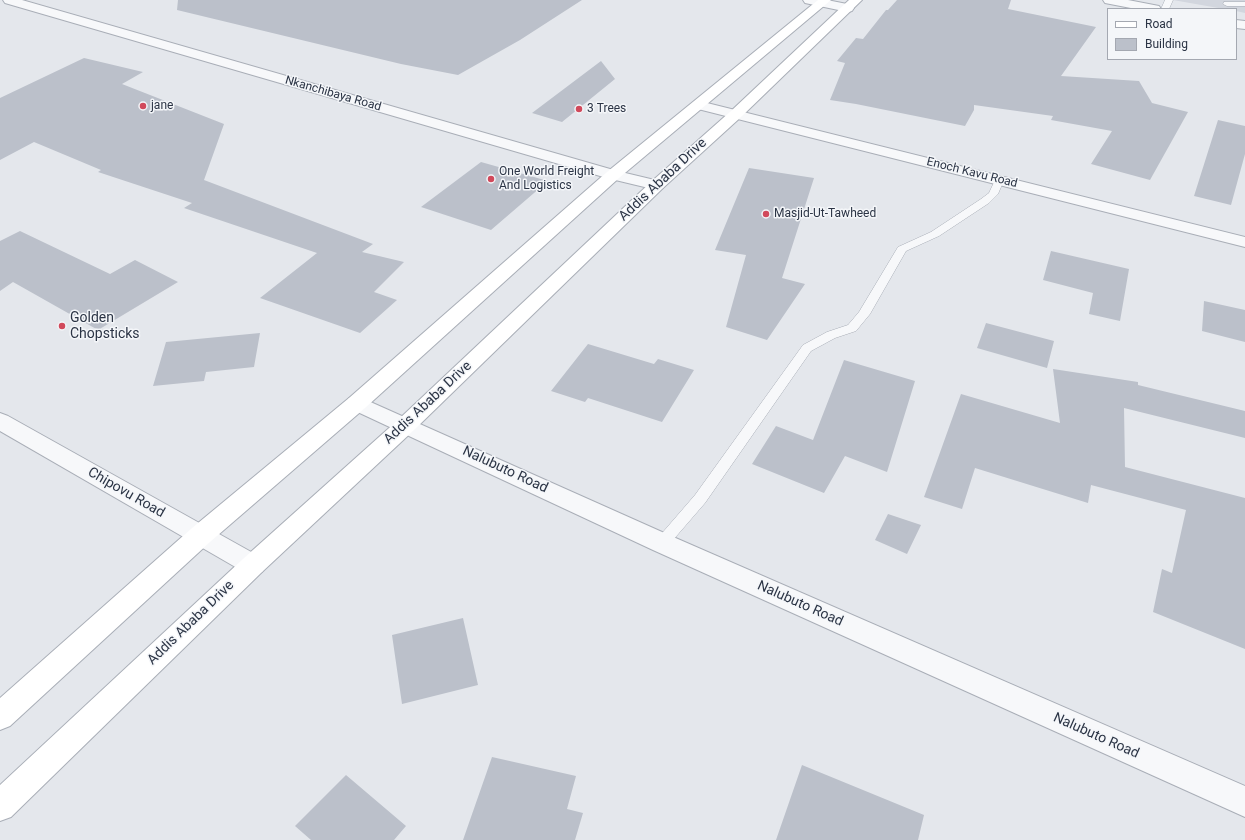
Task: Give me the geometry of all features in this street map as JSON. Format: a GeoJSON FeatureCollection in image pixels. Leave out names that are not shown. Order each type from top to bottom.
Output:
{"type":"FeatureCollection","features":[{"type":"Feature","properties":{"kind":"main road"},"geometry":{"type":"LineString","coordinates":[[0,717],[201,535],[357,403],[613,175],[699,105],[819,1]]}},
{"type":"Feature","properties":{"kind":"main road","name":"Addis Ababa Drive"},"geometry":{"type":"LineString","coordinates":[[0,806],[252,565],[406,425],[657,185],[736,114],[852,4]]}},
{"type":"Feature","properties":{"kind":"street","name":"Nkanchibaya Road"},"geometry":{"type":"LineString","coordinates":[[9,0],[613,175],[657,185]]}},
{"type":"Feature","properties":{"kind":"street"},"geometry":{"type":"LineString","coordinates":[[1109,0],[1150,8]]}},
{"type":"Feature","properties":{"kind":"street"},"geometry":{"type":"LineString","coordinates":[[819,1],[852,4]]}},
{"type":"Feature","properties":{"kind":"street","name":"Enoch Kavu Road"},"geometry":{"type":"LineString","coordinates":[[699,105],[1245,242]]}},
{"type":"Feature","properties":{"kind":"street","name":"Nalubuto Road"},"geometry":{"type":"LineString","coordinates":[[357,403],[662,543],[1245,802]]}},
{"type":"Feature","properties":{"kind":"street","name":"Chipovu Road"},"geometry":{"type":"LineString","coordinates":[[0,421],[252,565]]}},
{"type":"Feature","properties":{"kind":"lane"},"geometry":{"type":"LineString","coordinates":[[1227,4],[1245,4]]}},
{"type":"Feature","properties":{"kind":"lane"},"geometry":{"type":"LineString","coordinates":[[662,543],[700,499],[807,348],[831,334],[852,328],[864,314],[902,249],[935,234],[985,201],[993,194],[999,180]]}},
{"type":"Feature","properties":{"kind":"shaded area"},"geometry":{"type":"Polygon","coordinates":[[[1173,0],[1245,0],[1245,13],[1237,11],[1237,8],[1218,8],[1173,0]]]}},
{"type":"Feature","properties":{"kind":"building"},"geometry":{"type":"Polygon","coordinates":[[[178,0],[582,0],[520,40],[458,75],[401,64],[177,10],[178,0]]]}},
{"type":"Feature","properties":{"kind":"building"},"geometry":{"type":"Polygon","coordinates":[[[897,0],[1011,0],[1008,9],[1096,27],[1061,76],[1139,81],[1152,103],[1188,112],[1150,180],[1091,164],[1112,131],[1051,120],[1053,116],[974,105],[974,110],[965,126],[830,100],[845,63],[837,61],[856,38],[863,39],[886,10],[888,10],[897,0]]]}},
{"type":"Feature","properties":{"kind":"building"},"geometry":{"type":"Polygon","coordinates":[[[84,58],[143,72],[122,84],[224,124],[204,180],[373,244],[362,252],[404,262],[374,292],[397,300],[360,333],[260,298],[317,253],[184,208],[192,203],[98,172],[101,170],[34,142],[0,160],[0,98],[84,58]]]}},
{"type":"Feature","properties":{"kind":"building"},"geometry":{"type":"Polygon","coordinates":[[[601,61],[615,79],[562,122],[532,113],[601,61]]]}},
{"type":"Feature","properties":{"kind":"building"},"geometry":{"type":"Polygon","coordinates":[[[1218,120],[1245,126],[1245,154],[1231,205],[1194,196],[1218,120]]]}},
{"type":"Feature","properties":{"kind":"building"},"geometry":{"type":"Polygon","coordinates":[[[481,162],[548,181],[491,230],[421,207],[481,162]]]}},
{"type":"Feature","properties":{"kind":"building","name":"Masjid-Ut-Tawheed"},"geometry":{"type":"Polygon","coordinates":[[[749,168],[814,178],[782,278],[805,284],[767,340],[726,327],[746,255],[715,250],[749,168]]]}},
{"type":"Feature","properties":{"kind":"building"},"geometry":{"type":"Polygon","coordinates":[[[20,231],[110,274],[135,260],[178,282],[98,330],[13,282],[0,291],[0,241],[20,231]]]}},
{"type":"Feature","properties":{"kind":"building"},"geometry":{"type":"Polygon","coordinates":[[[1051,251],[1129,269],[1120,321],[1089,314],[1093,293],[1043,280],[1051,251]]]}},
{"type":"Feature","properties":{"kind":"building"},"geometry":{"type":"Polygon","coordinates":[[[1204,301],[1245,310],[1245,342],[1202,331],[1204,301]]]}},
{"type":"Feature","properties":{"kind":"building"},"geometry":{"type":"Polygon","coordinates":[[[986,323],[1054,341],[1047,368],[977,348],[986,323]]]}},
{"type":"Feature","properties":{"kind":"building"},"geometry":{"type":"Polygon","coordinates":[[[260,333],[254,367],[206,372],[204,381],[153,386],[166,342],[260,333]]]}},
{"type":"Feature","properties":{"kind":"building"},"geometry":{"type":"Polygon","coordinates":[[[588,344],[654,364],[658,359],[694,370],[662,422],[588,398],[585,402],[551,391],[588,344]]]}},
{"type":"Feature","properties":{"kind":"building"},"geometry":{"type":"Polygon","coordinates":[[[844,360],[915,381],[887,472],[845,456],[824,493],[752,464],[776,426],[813,440],[844,360]]]}},
{"type":"Feature","properties":{"kind":"building"},"geometry":{"type":"Polygon","coordinates":[[[1053,369],[1138,382],[1138,385],[1245,411],[1245,438],[1124,408],[1125,467],[1245,498],[1245,649],[1153,612],[1162,569],[1172,573],[1186,510],[1091,485],[1088,503],[975,468],[962,509],[924,497],[961,394],[1060,423],[1053,369]]]}},
{"type":"Feature","properties":{"kind":"building"},"geometry":{"type":"Polygon","coordinates":[[[888,514],[921,525],[907,554],[875,540],[888,514]]]}},
{"type":"Feature","properties":{"kind":"building"},"geometry":{"type":"Polygon","coordinates":[[[463,618],[478,685],[402,704],[392,635],[463,618]]]}},
{"type":"Feature","properties":{"kind":"building"},"geometry":{"type":"Polygon","coordinates":[[[492,757],[576,776],[567,809],[583,813],[575,840],[463,840],[492,757]]]}},
{"type":"Feature","properties":{"kind":"building"},"geometry":{"type":"Polygon","coordinates":[[[802,765],[924,815],[918,840],[776,840],[802,765]]]}},
{"type":"Feature","properties":{"kind":"building"},"geometry":{"type":"Polygon","coordinates":[[[346,775],[406,826],[394,840],[311,840],[295,826],[346,775]]]}},
{"type":"Feature","properties":{"kind":"place","name":"jane"},"geometry":{"type":"Point","coordinates":[143,106]}},
{"type":"Feature","properties":{"kind":"place","name":"3 Trees"},"geometry":{"type":"Point","coordinates":[579,109]}},
{"type":"Feature","properties":{"kind":"place","name":"One World Freight And Logistics"},"geometry":{"type":"Point","coordinates":[491,179]}},
{"type":"Feature","properties":{"kind":"place","name":"Masjid-Ut-Tawheed"},"geometry":{"type":"Point","coordinates":[766,214]}},
{"type":"Feature","properties":{"kind":"place","name":"Golden Chopsticks"},"geometry":{"type":"Point","coordinates":[62,326]}}]}
